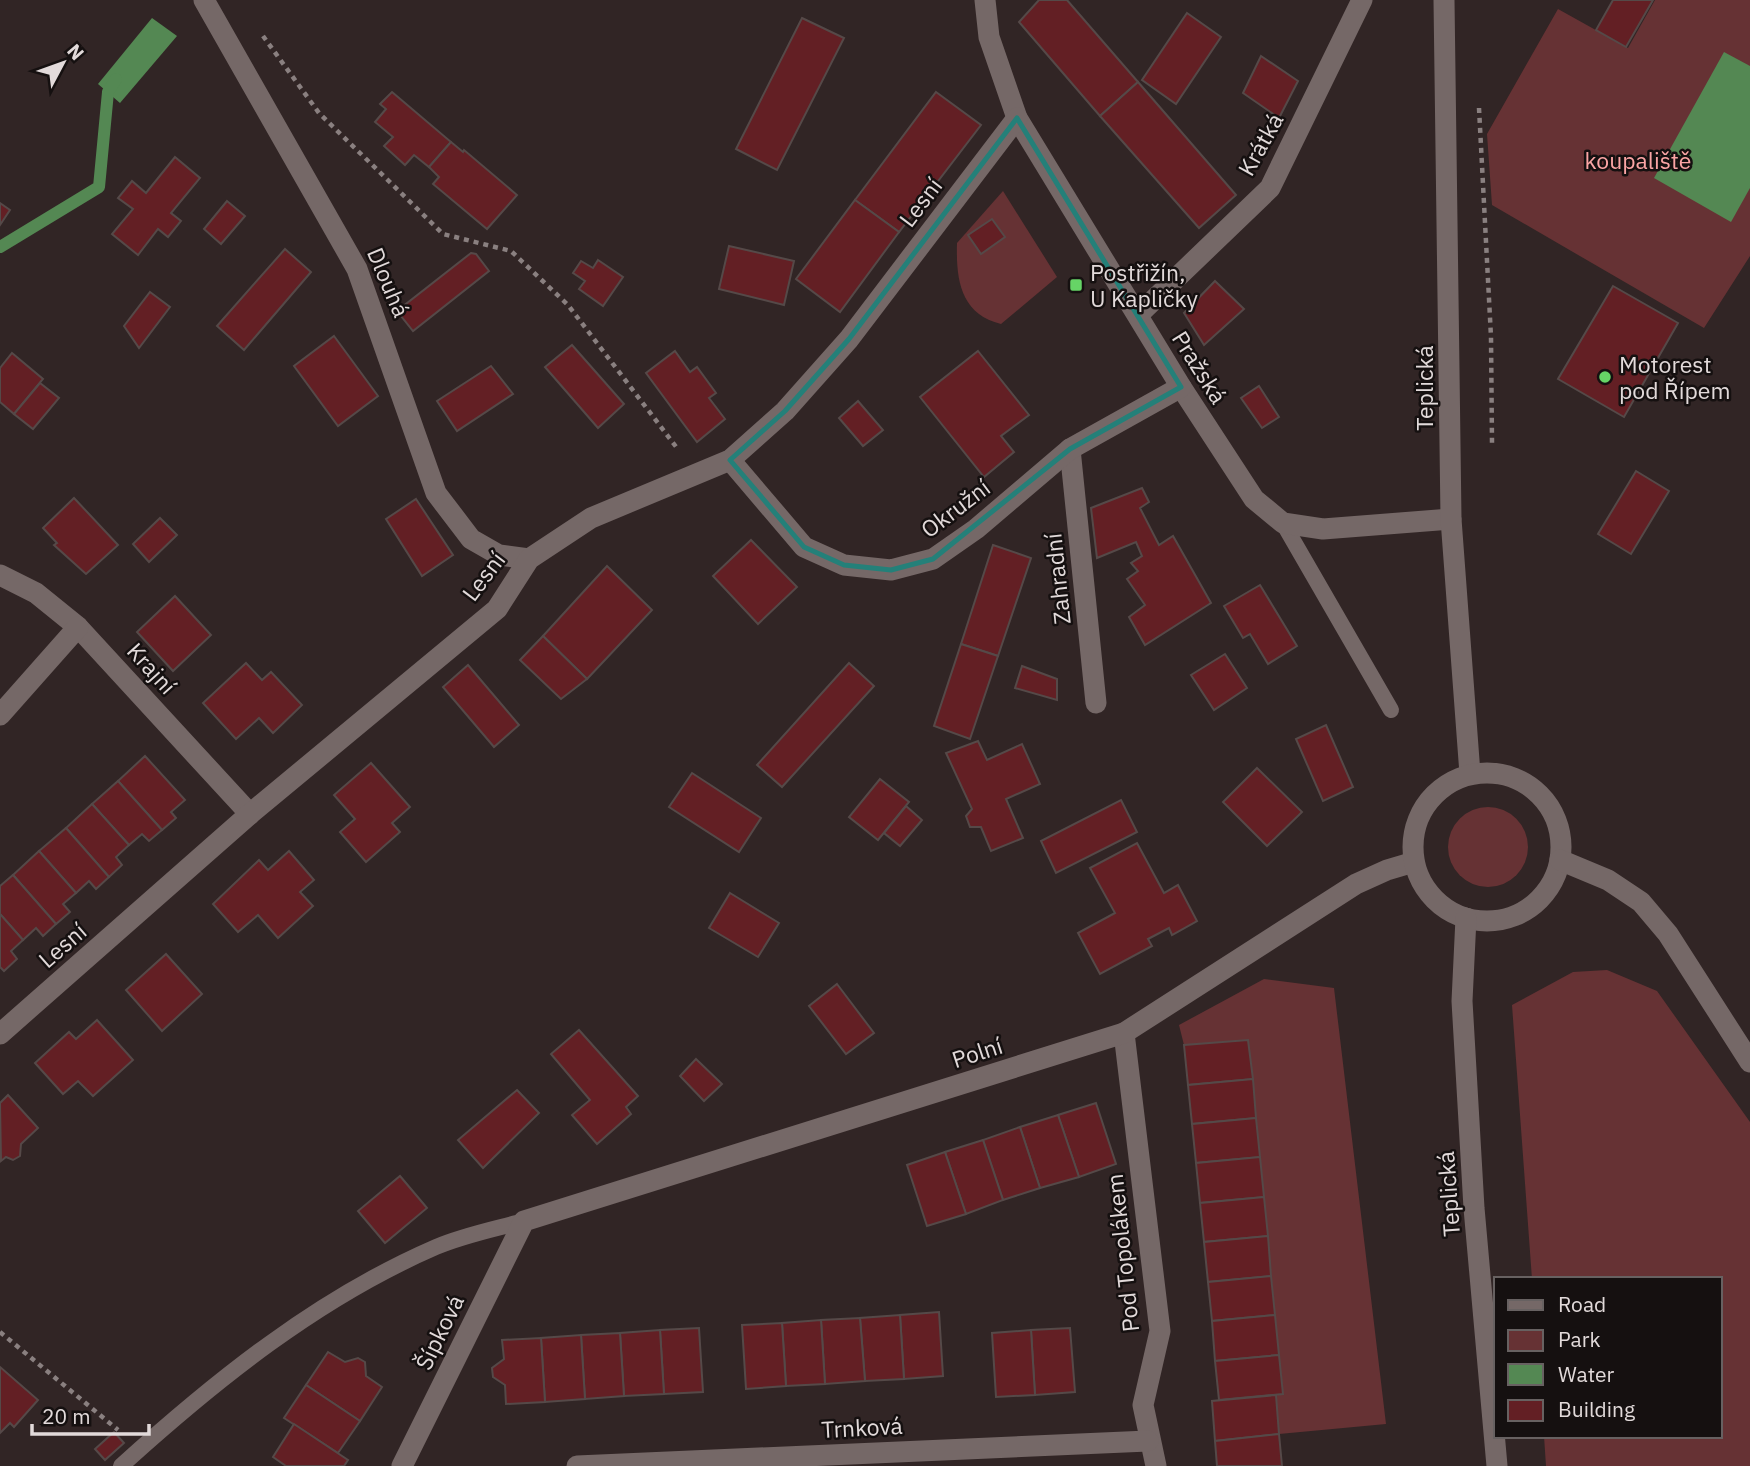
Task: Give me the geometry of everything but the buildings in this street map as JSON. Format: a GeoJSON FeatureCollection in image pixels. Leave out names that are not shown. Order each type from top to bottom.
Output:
{"type":"FeatureCollection","features":[{"type":"Feature","properties":{"kind":"street","name":"Dlouhá"},"geometry":{"type":"LineString","coordinates":[[204,0],[358,269],[436,493],[471,539],[499,555],[529,559]]}},
{"type":"Feature","properties":{"kind":"street","name":"Pražská"},"geometry":{"type":"LineString","coordinates":[[985,0],[989,37],[1017,118],[1181,387],[1254,499],[1283,523]]}},
{"type":"Feature","properties":{"kind":"street","name":"Krátká"},"geometry":{"type":"LineString","coordinates":[[1138,315],[1270,188],[1362,0]]}},
{"type":"Feature","properties":{"kind":"street","name":"Teplická"},"geometry":{"type":"LineString","coordinates":[[1444,0],[1451,519],[1470,774]]}},
{"type":"Feature","properties":{"kind":"street","name":"Lesní"},"geometry":{"type":"LineString","coordinates":[[0,1034],[250,814],[496,609],[529,559],[592,518],[730,460],[785,411],[849,339],[1017,118]]}},
{"type":"Feature","properties":{"kind":"street","name":"Okružní"},"geometry":{"type":"LineString","coordinates":[[730,460],[804,547],[844,565],[891,570],[933,559],[976,529],[1070,449],[1181,387]]}},
{"type":"Feature","properties":{"kind":"street","name":"Zahradní"},"geometry":{"type":"LineString","coordinates":[[1070,449],[1096,703]]}},
{"type":"Feature","properties":{"kind":"street"},"geometry":{"type":"LineString","coordinates":[[1283,523],[1323,529],[1451,519]]}},
{"type":"Feature","properties":{"kind":"street","name":"Krajní"},"geometry":{"type":"LineString","coordinates":[[0,575],[36,593],[78,626],[250,814]]}},
{"type":"Feature","properties":{"kind":"street"},"geometry":{"type":"LineString","coordinates":[[0,715],[78,626]]}},
{"type":"Feature","properties":{"kind":"street"},"geometry":{"type":"LineString","coordinates":[[1470,774],[1504,775],[1531,787],[1548,805],[1555,818],[1561,845],[1560,860],[1550,886],[1531,907],[1506,919],[1466,918],[1437,901],[1419,877],[1414,862],[1414,833],[1423,809],[1442,788],[1470,774]]}},
{"type":"Feature","properties":{"kind":"street"},"geometry":{"type":"LineString","coordinates":[[1560,860],[1608,880],[1641,902],[1668,934],[1750,1062]]}},
{"type":"Feature","properties":{"kind":"street","name":"Polní"},"geometry":{"type":"LineString","coordinates":[[524,1221],[1124,1033],[1356,884],[1414,862]]}},
{"type":"Feature","properties":{"kind":"street","name":"Teplická"},"geometry":{"type":"LineString","coordinates":[[1466,918],[1462,1002],[1474,1208],[1494,1432]]}},
{"type":"Feature","properties":{"kind":"street","name":"Pod Topolákem"},"geometry":{"type":"LineString","coordinates":[[1124,1033],[1160,1331],[1143,1405],[1148,1441],[1156,1466]]}},
{"type":"Feature","properties":{"kind":"street","name":"Šípková"},"geometry":{"type":"LineString","coordinates":[[402,1466],[524,1221]]}},
{"type":"Feature","properties":{"kind":"street","name":"Teplická"},"geometry":{"type":"LineString","coordinates":[[1495,1438],[1497,1466]]}},
{"type":"Feature","properties":{"kind":"street","name":"Trnková"},"geometry":{"type":"LineString","coordinates":[[578,1466],[1148,1441]]}},
{"type":"Feature","properties":{"kind":"lane"},"geometry":{"type":"LineString","coordinates":[[1283,523],[1391,710]]}},
{"type":"Feature","properties":{"kind":"lane"},"geometry":{"type":"LineString","coordinates":[[121,1466],[227,1376],[323,1307],[438,1247],[524,1221]]}},
{"type":"Feature","properties":{"kind":"path"},"geometry":{"type":"LineString","coordinates":[[261,34],[318,113],[443,234],[511,251],[568,305],[696,474]]}},
{"type":"Feature","properties":{"kind":"path"},"geometry":{"type":"LineString","coordinates":[[1479,106],[1491,337],[1492,443]]}},
{"type":"Feature","properties":{"kind":"path"},"geometry":{"type":"LineString","coordinates":[[0,1332],[140,1449]]}},
{"type":"Feature","properties":{"kind":"highlighted area"},"geometry":{"type":"Polygon","coordinates":[[[1017,118],[1181,387],[1070,449],[933,559],[891,570],[844,565],[804,547],[730,460],[785,411],[849,339],[1017,118]]]}},
{"type":"Feature","properties":{"kind":"green space","name":"koupaliště"},"geometry":{"type":"Polygon","coordinates":[[[1655,0],[1750,0],[1750,256],[1704,328],[1492,205],[1487,134],[1558,9],[1628,48],[1655,0]]]}},
{"type":"Feature","properties":{"kind":"green space"},"geometry":{"type":"Polygon","coordinates":[[[1003,191],[1057,277],[1001,324],[977,312],[963,293],[958,269],[957,243],[1003,191]]]}},
{"type":"Feature","properties":{"kind":"green space"},"geometry":{"type":"Polygon","coordinates":[[[1488,807],[1503,810],[1516,819],[1525,832],[1528,847],[1525,862],[1516,875],[1503,884],[1488,887],[1473,884],[1460,875],[1451,862],[1448,847],[1451,832],[1460,819],[1473,810],[1488,807]]]}},
{"type":"Feature","properties":{"kind":"green space"},"geometry":{"type":"Polygon","coordinates":[[[1607,970],[1657,991],[1750,1122],[1750,1466],[1546,1466],[1544,1438],[1722,1438],[1722,1277],[1532,1277],[1512,1005],[1573,972],[1607,970]]]}},
{"type":"Feature","properties":{"kind":"green space"},"geometry":{"type":"Polygon","coordinates":[[[1264,979],[1334,988],[1386,1424],[1279,1434],[1276,1395],[1283,1394],[1248,1040],[1184,1045],[1179,1025],[1264,979]]]}},
{"type":"Feature","properties":{"kind":"water"},"geometry":{"type":"Polygon","coordinates":[[[152,18],[177,36],[120,103],[98,84],[152,18]]]}},
{"type":"Feature","properties":{"kind":"water"},"geometry":{"type":"Polygon","coordinates":[[[1724,52],[1750,66],[1750,188],[1731,222],[1654,178],[1724,52]]]}},
{"type":"Feature","properties":{"kind":"waterway"},"geometry":{"type":"LineString","coordinates":[[0,247],[99,187],[108,92],[116,79]]}},
{"type":"Feature","properties":{"kind":"place","name":"Postřižín, U Kapličky"},"geometry":{"type":"Point","coordinates":[1076,285]}},
{"type":"Feature","properties":{"kind":"place","name":"Motorest pod Řípem"},"geometry":{"type":"Point","coordinates":[1605,377]}}]}
